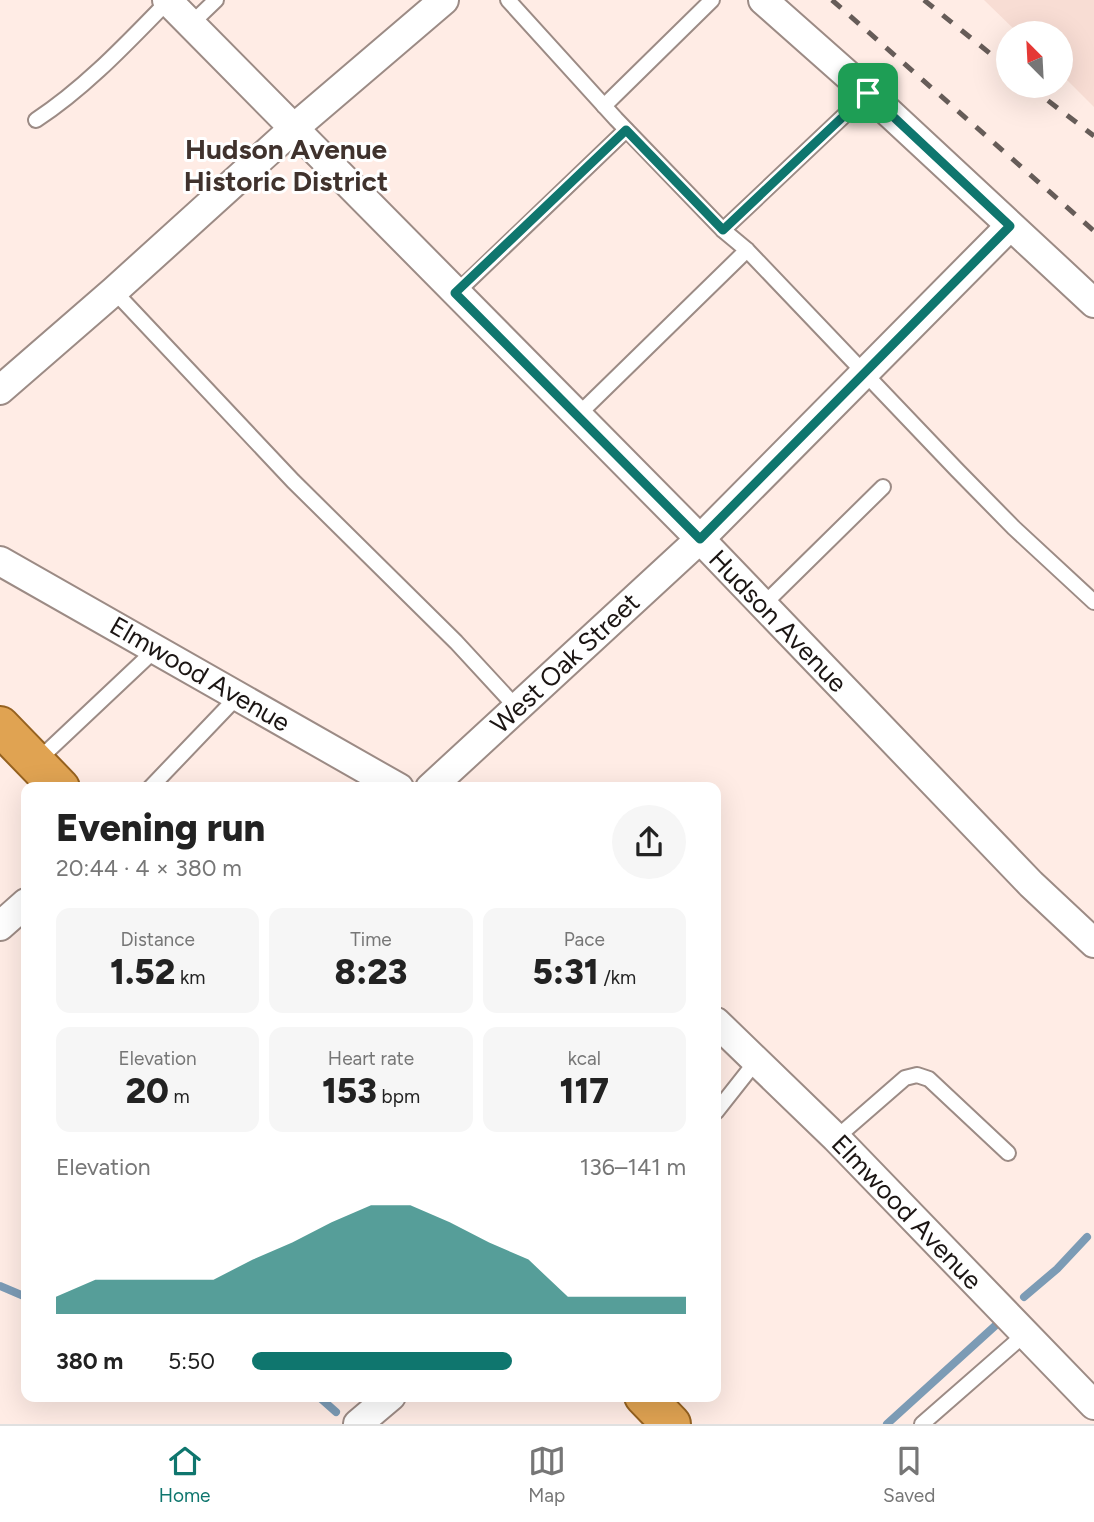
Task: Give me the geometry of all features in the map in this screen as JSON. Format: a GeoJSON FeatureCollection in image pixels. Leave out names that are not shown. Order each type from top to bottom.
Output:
{"type":"FeatureCollection","features":[{"type":"Feature","properties":{"kind":"highway"},"geometry":{"type":"LineString","coordinates":[[650,1402],[671,1424]]}},
{"type":"Feature","properties":{"kind":"street","name":"Hudson Avenue"},"geometry":{"type":"LineString","coordinates":[[167,0],[700,539],[1031,884],[1094,943]]}},
{"type":"Feature","properties":{"kind":"street"},"geometry":{"type":"LineString","coordinates":[[0,390],[293,129],[444,0]]}},
{"type":"Feature","properties":{"kind":"street"},"geometry":{"type":"LineString","coordinates":[[763,0],[868,93],[1094,303]]}},
{"type":"Feature","properties":{"kind":"street","name":"West Oak Street"},"geometry":{"type":"LineString","coordinates":[[437,782],[700,539],[1010,226]]}},
{"type":"Feature","properties":{"kind":"street","name":"Elmwood Avenue"},"geometry":{"type":"LineString","coordinates":[[0,561],[389,782]]}},
{"type":"Feature","properties":{"kind":"street"},"geometry":{"type":"LineString","coordinates":[[0,926],[21,907]]}},
{"type":"Feature","properties":{"kind":"street","name":"Elmwood Avenue"},"geometry":{"type":"LineString","coordinates":[[721,1027],[836,1138],[1094,1405]]}},
{"type":"Feature","properties":{"kind":"street"},"geometry":{"type":"LineString","coordinates":[[358,1424],[384,1402]]}},
{"type":"Feature","properties":{"kind":"lane"},"geometry":{"type":"LineString","coordinates":[[36,120],[55,108],[127,44],[167,0]]}},
{"type":"Feature","properties":{"kind":"lane"},"geometry":{"type":"LineString","coordinates":[[191,24],[216,0]]}},
{"type":"Feature","properties":{"kind":"lane"},"geometry":{"type":"LineString","coordinates":[[508,0],[626,130],[723,230],[747,250],[1004,518],[1094,602]]}},
{"type":"Feature","properties":{"kind":"lane"},"geometry":{"type":"LineString","coordinates":[[604,106],[712,0]]}},
{"type":"Feature","properties":{"kind":"lane"},"geometry":{"type":"LineString","coordinates":[[723,230],[868,93]]}},
{"type":"Feature","properties":{"kind":"lane"},"geometry":{"type":"LineString","coordinates":[[455,293],[626,130]]}},
{"type":"Feature","properties":{"kind":"lane"},"geometry":{"type":"LineString","coordinates":[[577,416],[747,250]]}},
{"type":"Feature","properties":{"kind":"lane"},"geometry":{"type":"LineString","coordinates":[[114,291],[293,481],[456,642],[517,708]]}},
{"type":"Feature","properties":{"kind":"lane"},"geometry":{"type":"LineString","coordinates":[[763,605],[883,487]]}},
{"type":"Feature","properties":{"kind":"lane"},"geometry":{"type":"LineString","coordinates":[[22,754],[156,649]]}},
{"type":"Feature","properties":{"kind":"lane"},"geometry":{"type":"LineString","coordinates":[[156,782],[238,695]]}},
{"type":"Feature","properties":{"kind":"lane"},"geometry":{"type":"LineString","coordinates":[[721,1106],[757,1059]]}},
{"type":"Feature","properties":{"kind":"lane"},"geometry":{"type":"LineString","coordinates":[[836,1138],[905,1078],[917,1075],[929,1079],[1008,1153]]}},
{"type":"Feature","properties":{"kind":"lane"},"geometry":{"type":"LineString","coordinates":[[922,1424],[1025,1334]]}},
{"type":"Feature","properties":{"kind":"shaded area"},"geometry":{"type":"Polygon","coordinates":[[[984,0],[1094,0],[1094,107],[1073,86],[1073,21],[1006,21],[984,0]]]}},
{"type":"Feature","properties":{"kind":"waterway"},"geometry":{"type":"LineString","coordinates":[[1024,1297],[1057,1269],[1087,1237]]}},
{"type":"Feature","properties":{"kind":"waterway"},"geometry":{"type":"LineString","coordinates":[[0,1286],[21,1295]]}},
{"type":"Feature","properties":{"kind":"waterway"},"geometry":{"type":"LineString","coordinates":[[887,1424],[996,1325]]}},
{"type":"Feature","properties":{"kind":"waterway"},"geometry":{"type":"LineString","coordinates":[[325,1402],[336,1412]]}},
{"type":"Feature","properties":{"kind":"railway"},"geometry":{"type":"LineString","coordinates":[[832,0],[1094,231]]}},
{"type":"Feature","properties":{"kind":"railway"},"geometry":{"type":"LineString","coordinates":[[924,0],[996,58]]}},
{"type":"Feature","properties":{"kind":"railway"},"geometry":{"type":"LineString","coordinates":[[1045,98],[1094,136]]}},
{"type":"Feature","properties":{"kind":"district","name":"Hudson Avenue Historic District"},"geometry":{"type":"Point","coordinates":[286,165]}},
{"type":"Feature","properties":{"kind":"route"},"geometry":{"type":"LineString","coordinates":[[868,93],[1010,226],[700,539],[455,293],[626,130],[723,230],[868,93]]}}]}
